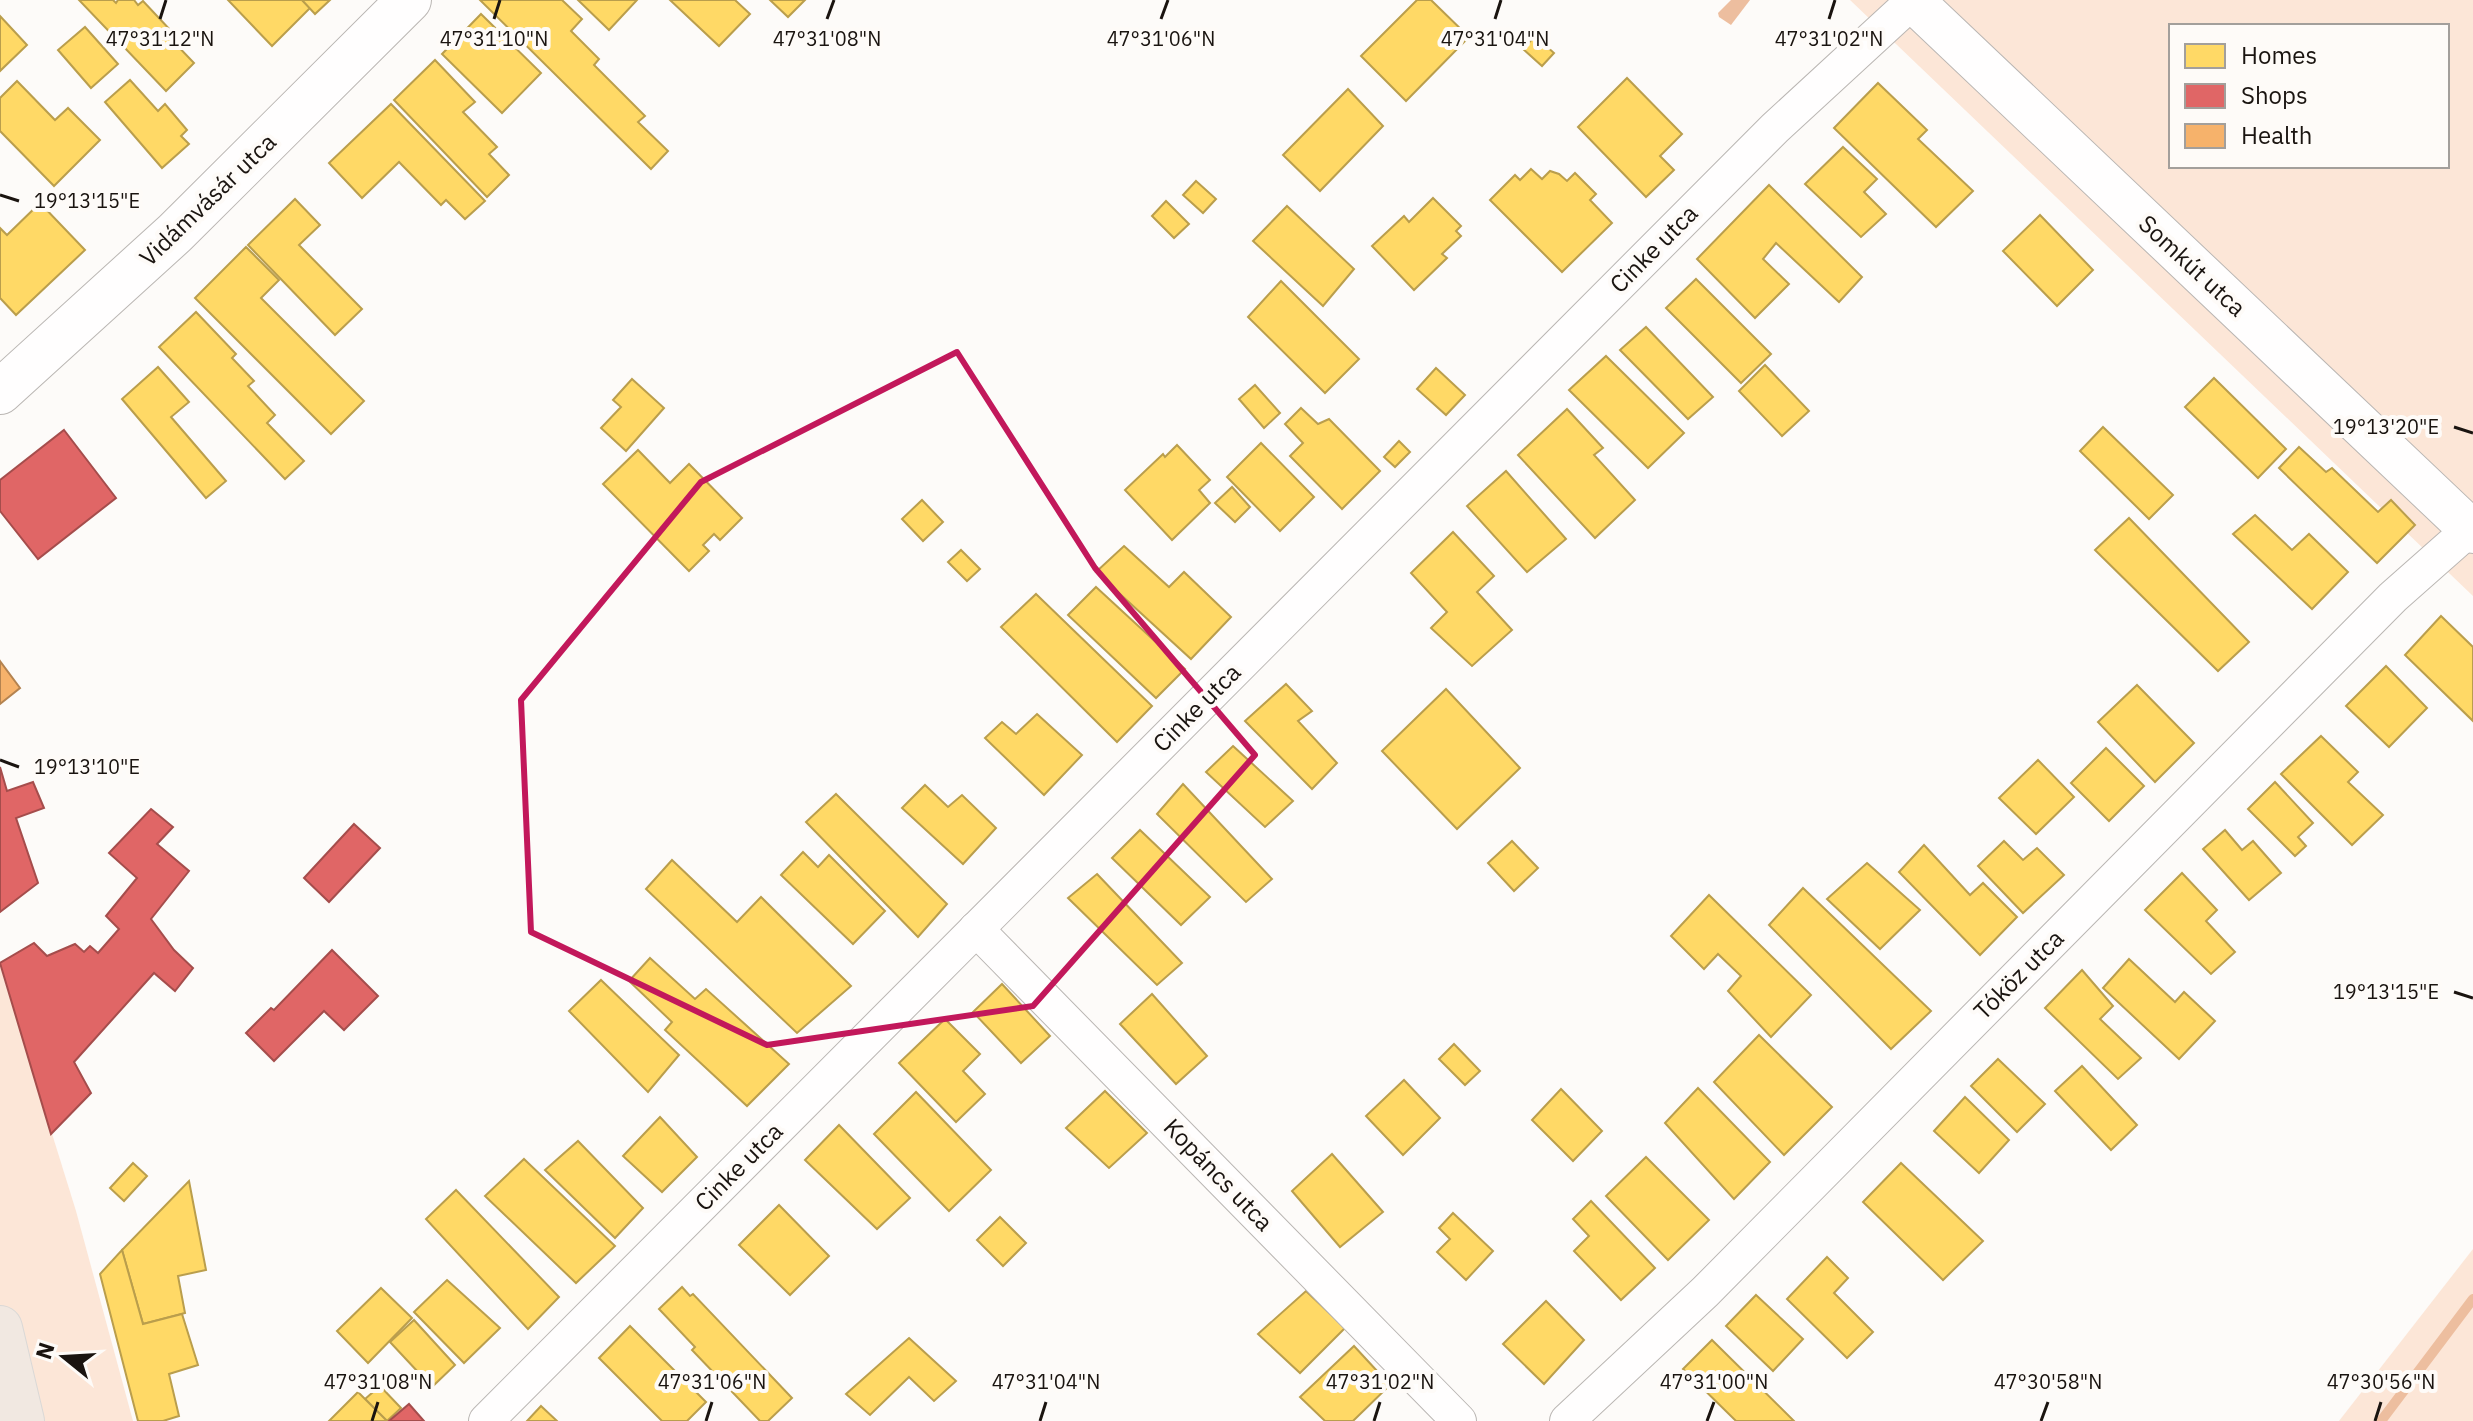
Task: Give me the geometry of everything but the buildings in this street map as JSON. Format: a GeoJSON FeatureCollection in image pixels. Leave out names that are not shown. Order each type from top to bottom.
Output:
{"type":"FeatureCollection","features":[{"type":"Feature","properties":{"kind":"main road","name":"Vidámvásár utca"},"geometry":{"type":"LineString","coordinates":[[0,392],[175,233],[409,0]]}},
{"type":"Feature","properties":{"kind":"main road"},"geometry":{"type":"LineString","coordinates":[[0,1328],[22,1421]]}},
{"type":"Feature","properties":{"kind":"street","name":"Somkút utca"},"geometry":{"type":"LineString","coordinates":[[1912,1],[2472,530]]}},
{"type":"Feature","properties":{"kind":"street","name":"Cinke utca"},"geometry":{"type":"LineString","coordinates":[[486,1421],[1775,128],[1912,1]]}},
{"type":"Feature","properties":{"kind":"street","name":"Tóköz utca"},"geometry":{"type":"LineString","coordinates":[[1567,1421],[1705,1292],[2393,597],[2472,530]]}},
{"type":"Feature","properties":{"kind":"street","name":"Kopáncs utca"},"geometry":{"type":"LineString","coordinates":[[976,929],[1459,1421]]}},
{"type":"Feature","properties":{"kind":"highlighted area"},"geometry":{"type":"Polygon","coordinates":[[[957,352],[1095,568],[1255,755],[1033,1006],[767,1045],[531,932],[521,700],[701,482],[957,352]]]}},
{"type":"Feature","properties":{"kind":"shaded area"},"geometry":{"type":"Polygon","coordinates":[[[1731,0],[1750,0],[1731,25],[1718,13],[1731,0]]]}},
{"type":"Feature","properties":{"kind":"shaded area"},"geometry":{"type":"Polygon","coordinates":[[[1850,0],[2473,0],[2473,596],[1850,0]]]}},
{"type":"Feature","properties":{"kind":"shaded area"},"geometry":{"type":"Polygon","coordinates":[[[0,966],[76,1211],[133,1421],[0,1421],[0,966]]]}},
{"type":"Feature","properties":{"kind":"shaded area"},"geometry":{"type":"Polygon","coordinates":[[[2473,1249],[2473,1421],[2339,1421],[2473,1249]]]}},
{"type":"Feature","properties":{"kind":"waterway"},"geometry":{"type":"LineString","coordinates":[[2381,1421],[2473,1299]]}}]}
